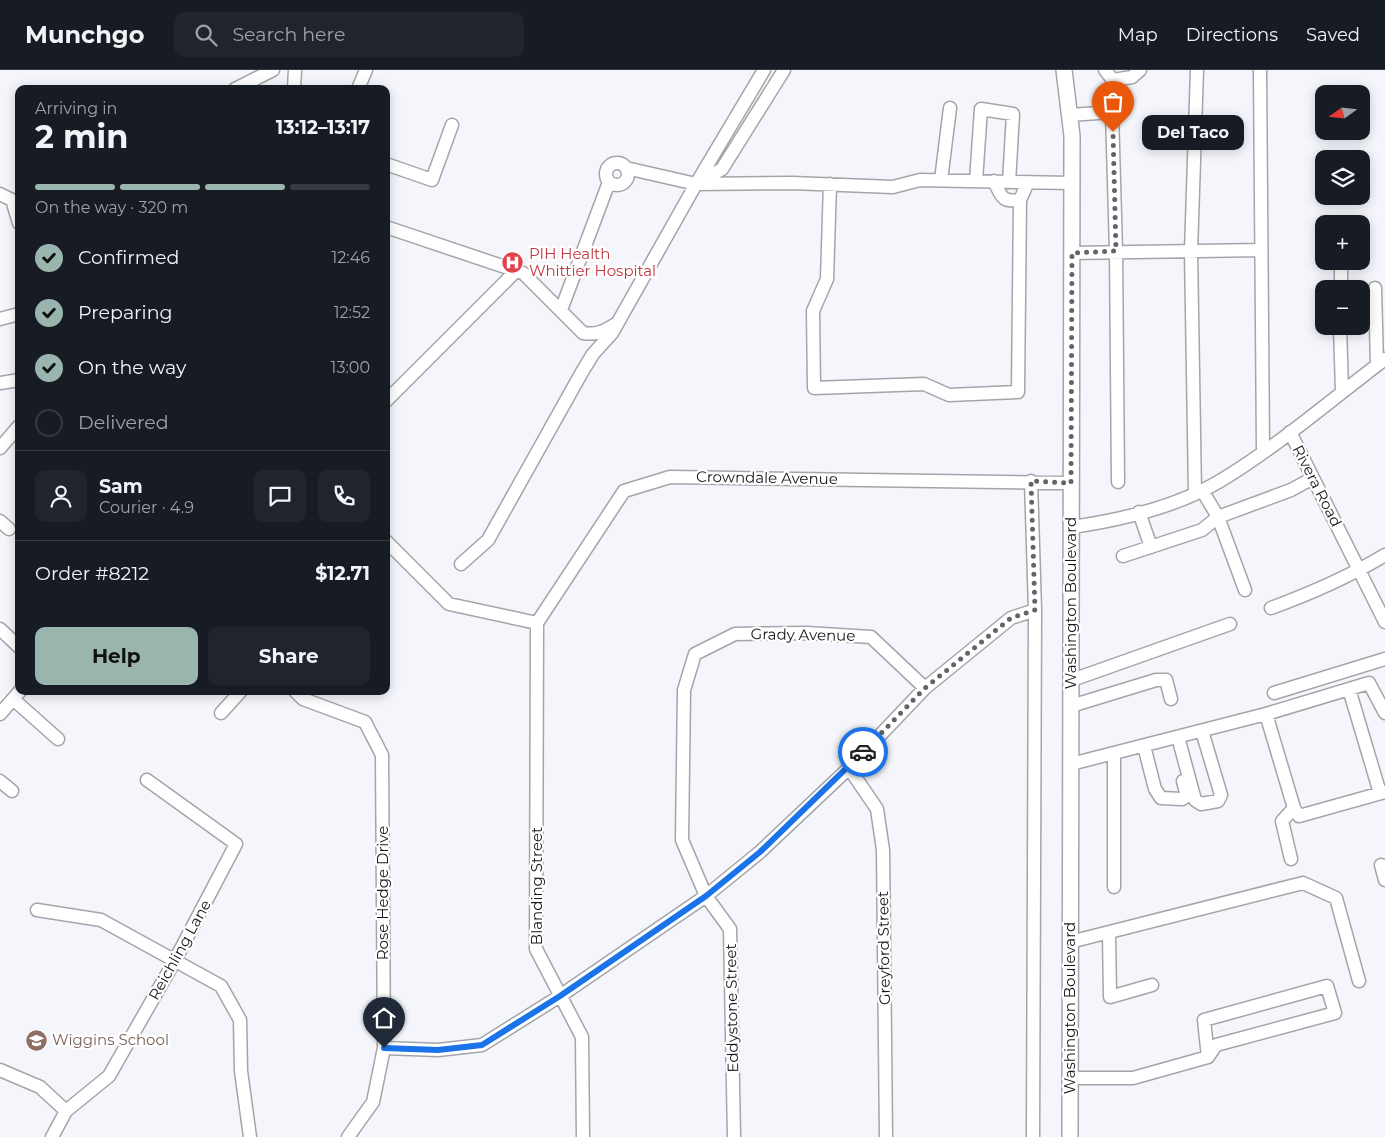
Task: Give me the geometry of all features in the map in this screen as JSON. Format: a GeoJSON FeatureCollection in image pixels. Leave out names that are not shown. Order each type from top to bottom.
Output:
{"type":"FeatureCollection","features":[{"type":"Feature","properties":{"kind":"main road","name":"Washington Boulevard"},"geometry":{"type":"LineString","coordinates":[[1064,70],[1070,115],[1072,183],[1070,1137]]}},
{"type":"Feature","properties":{"kind":"street"},"geometry":{"type":"LineString","coordinates":[[243,85],[273,70]]}},
{"type":"Feature","properties":{"kind":"street"},"geometry":{"type":"LineString","coordinates":[[294,85],[295,70]]}},
{"type":"Feature","properties":{"kind":"street"},"geometry":{"type":"LineString","coordinates":[[360,85],[366,70]]}},
{"type":"Feature","properties":{"kind":"street"},"geometry":{"type":"LineString","coordinates":[[720,143],[726,125],[756,70]]}},
{"type":"Feature","properties":{"kind":"street"},"geometry":{"type":"LineString","coordinates":[[461,564],[488,540],[593,354],[612,333],[696,184],[764,70]]}},
{"type":"Feature","properties":{"kind":"street"},"geometry":{"type":"LineString","coordinates":[[696,184],[722,170],[784,70]]}},
{"type":"Feature","properties":{"kind":"street"},"geometry":{"type":"LineString","coordinates":[[1104,70],[1113,80],[1132,77],[1140,70]]}},
{"type":"Feature","properties":{"kind":"street"},"geometry":{"type":"LineString","coordinates":[[1197,70],[1191,250],[1199,491],[1218,517],[1245,590]]}},
{"type":"Feature","properties":{"kind":"street"},"geometry":{"type":"LineString","coordinates":[[1260,70],[1263,451]]}},
{"type":"Feature","properties":{"kind":"street"},"geometry":{"type":"LineString","coordinates":[[941,180],[950,108]]}},
{"type":"Feature","properties":{"kind":"street"},"geometry":{"type":"LineString","coordinates":[[976,181],[981,109],[1013,114],[1009,182]]}},
{"type":"Feature","properties":{"kind":"street"},"geometry":{"type":"LineString","coordinates":[[1070,115],[1112,112],[1116,251],[1118,482]]}},
{"type":"Feature","properties":{"kind":"street"},"geometry":{"type":"LineString","coordinates":[[390,165],[432,180],[452,124]]}},
{"type":"Feature","properties":{"kind":"street"},"geometry":{"type":"LineString","coordinates":[[561,310],[609,182],[606,172],[609,166],[620,164],[626,168],[696,184],[830,184],[893,187],[920,180],[1072,183]]}},
{"type":"Feature","properties":{"kind":"street"},"geometry":{"type":"LineString","coordinates":[[994,182],[1002,198],[1008,202],[1020,200]]}},
{"type":"Feature","properties":{"kind":"street"},"geometry":{"type":"LineString","coordinates":[[830,184],[827,279],[813,311],[814,388],[924,384],[950,395],[1018,392],[1020,200],[1028,182]]}},
{"type":"Feature","properties":{"kind":"street"},"geometry":{"type":"LineString","coordinates":[[0,194],[12,200],[15,210]]}},
{"type":"Feature","properties":{"kind":"street"},"geometry":{"type":"LineString","coordinates":[[390,228],[523,273],[583,332],[602,333],[616,323]]}},
{"type":"Feature","properties":{"kind":"street"},"geometry":{"type":"LineString","coordinates":[[1072,253],[1260,250]]}},
{"type":"Feature","properties":{"kind":"street"},"geometry":{"type":"LineString","coordinates":[[390,397],[516,271]]}},
{"type":"Feature","properties":{"kind":"street"},"geometry":{"type":"LineString","coordinates":[[1290,432],[1381,362],[1375,288]]}},
{"type":"Feature","properties":{"kind":"street"},"geometry":{"type":"LineString","coordinates":[[0,319],[15,315]]}},
{"type":"Feature","properties":{"kind":"street"},"geometry":{"type":"LineString","coordinates":[[1340,335],[1342,392]]}},
{"type":"Feature","properties":{"kind":"street"},"geometry":{"type":"LineString","coordinates":[[0,383],[15,381]]}},
{"type":"Feature","properties":{"kind":"street"},"geometry":{"type":"LineString","coordinates":[[0,448],[15,432]]}},
{"type":"Feature","properties":{"kind":"street","name":"Rivera Road"},"geometry":{"type":"LineString","coordinates":[[1072,527],[1107,522],[1181,500],[1220,481],[1290,432],[1359,571],[1380,601],[1385,622]]}},
{"type":"Feature","properties":{"kind":"street","name":"Crowndale Avenue"},"geometry":{"type":"LineString","coordinates":[[537,623],[624,491],[670,477],[1071,483]]}},
{"type":"Feature","properties":{"kind":"street"},"geometry":{"type":"LineString","coordinates":[[1123,556],[1202,530],[1218,517],[1291,490],[1313,478]]}},
{"type":"Feature","properties":{"kind":"street"},"geometry":{"type":"LineString","coordinates":[[1031,481],[1035,610],[1034,1137]]}},
{"type":"Feature","properties":{"kind":"street"},"geometry":{"type":"LineString","coordinates":[[1139,512],[1151,547]]}},
{"type":"Feature","properties":{"kind":"street"},"geometry":{"type":"LineString","coordinates":[[390,545],[449,604],[537,623]]}},
{"type":"Feature","properties":{"kind":"street"},"geometry":{"type":"LineString","coordinates":[[1271,608],[1326,588],[1339,578],[1359,571],[1385,555]]}},
{"type":"Feature","properties":{"kind":"street"},"geometry":{"type":"LineString","coordinates":[[384,1048],[438,1050],[482,1045],[560,996],[706,896],[760,852],[849,768],[925,688],[1011,618],[1035,610]]}},
{"type":"Feature","properties":{"kind":"street","name":"Blanding Street"},"geometry":{"type":"LineString","coordinates":[[537,623],[536,949],[582,1037],[583,1137]]}},
{"type":"Feature","properties":{"kind":"street"},"geometry":{"type":"LineString","coordinates":[[1072,680],[1230,624]]}},
{"type":"Feature","properties":{"kind":"street"},"geometry":{"type":"LineString","coordinates":[[0,629],[15,643]]}},
{"type":"Feature","properties":{"kind":"street","name":"Grady Avenue"},"geometry":{"type":"LineString","coordinates":[[695,654],[735,634],[807,633],[871,637],[925,688]]}},
{"type":"Feature","properties":{"kind":"street","name":"Eddystone Street"},"geometry":{"type":"LineString","coordinates":[[695,654],[684,690],[682,840],[706,896],[730,929],[734,1137]]}},
{"type":"Feature","properties":{"kind":"street"},"geometry":{"type":"LineString","coordinates":[[1274,693],[1385,659]]}},
{"type":"Feature","properties":{"kind":"street"},"geometry":{"type":"LineString","coordinates":[[1071,706],[1156,680],[1166,680],[1171,700]]}},
{"type":"Feature","properties":{"kind":"street"},"geometry":{"type":"LineString","coordinates":[[1071,764],[1266,714],[1369,683],[1385,713]]}},
{"type":"Feature","properties":{"kind":"street"},"geometry":{"type":"LineString","coordinates":[[1266,714],[1294,808],[1299,816],[1383,792],[1349,689]]}},
{"type":"Feature","properties":{"kind":"street"},"geometry":{"type":"LineString","coordinates":[[0,714],[17,695],[58,739]]}},
{"type":"Feature","properties":{"kind":"street"},"geometry":{"type":"LineString","coordinates":[[221,713],[237,695]]}},
{"type":"Feature","properties":{"kind":"street","name":"Rose Hedge Drive"},"geometry":{"type":"LineString","coordinates":[[299,695],[303,699],[365,722],[382,755],[384,1048],[373,1102],[348,1137]]}},
{"type":"Feature","properties":{"kind":"street"},"geometry":{"type":"LineString","coordinates":[[1174,738],[1195,800],[1201,804],[1218,801],[1221,795],[1202,731]]}},
{"type":"Feature","properties":{"kind":"street"},"geometry":{"type":"LineString","coordinates":[[1144,746],[1155,789],[1161,798],[1182,799],[1187,796],[1174,738]]}},
{"type":"Feature","properties":{"kind":"street"},"geometry":{"type":"LineString","coordinates":[[1114,754],[1114,887]]}},
{"type":"Feature","properties":{"kind":"street","name":"Greyford Street"},"geometry":{"type":"LineString","coordinates":[[849,768],[877,809],[883,850],[886,1137]]}},
{"type":"Feature","properties":{"kind":"street","name":"Reichling Lane"},"geometry":{"type":"LineString","coordinates":[[52,1137],[66,1111],[109,1076],[174,962],[236,844],[147,780]]}},
{"type":"Feature","properties":{"kind":"street"},"geometry":{"type":"LineString","coordinates":[[0,781],[12,791]]}},
{"type":"Feature","properties":{"kind":"street"},"geometry":{"type":"LineString","coordinates":[[1291,859],[1282,821],[1294,808]]}},
{"type":"Feature","properties":{"kind":"street"},"geometry":{"type":"LineString","coordinates":[[1381,865],[1385,880]]}},
{"type":"Feature","properties":{"kind":"street"},"geometry":{"type":"LineString","coordinates":[[1070,942],[1302,883],[1336,898],[1359,981]]}},
{"type":"Feature","properties":{"kind":"street"},"geometry":{"type":"LineString","coordinates":[[37,910],[101,920],[174,962],[222,986],[240,1020],[241,1071],[250,1137]]}},
{"type":"Feature","properties":{"kind":"street"},"geometry":{"type":"LineString","coordinates":[[1109,933],[1110,997],[1152,985]]}},
{"type":"Feature","properties":{"kind":"street"},"geometry":{"type":"LineString","coordinates":[[1070,1078],[1133,1078],[1208,1057],[1216,1045],[1335,1013],[1327,986],[1204,1020],[1208,1057]]}},
{"type":"Feature","properties":{"kind":"street"},"geometry":{"type":"LineString","coordinates":[[0,1070],[40,1087],[66,1111]]}},
{"type":"Feature","properties":{"kind":"way so far"},"geometry":{"type":"LineString","coordinates":[[863,752],[925,688],[1011,618],[1035,610],[1031,481],[1071,483],[1072,253],[1116,251],[1113,132]]}},
{"type":"Feature","properties":{"kind":"place","name":"Del Taco"},"geometry":{"type":"Point","coordinates":[1113,132]}},
{"type":"Feature","properties":{"kind":"place","name":"PIH Health Whittier Hospital"},"geometry":{"type":"Point","coordinates":[513,263]}},
{"type":"Feature","properties":{"kind":"place","name":"Wiggins School"},"geometry":{"type":"Point","coordinates":[36,1040]}},
{"type":"Feature","properties":{"kind":"route"},"geometry":{"type":"LineString","coordinates":[[384,1048],[438,1050],[482,1045],[560,996],[706,896],[760,852],[849,768],[863,752]]}}]}
